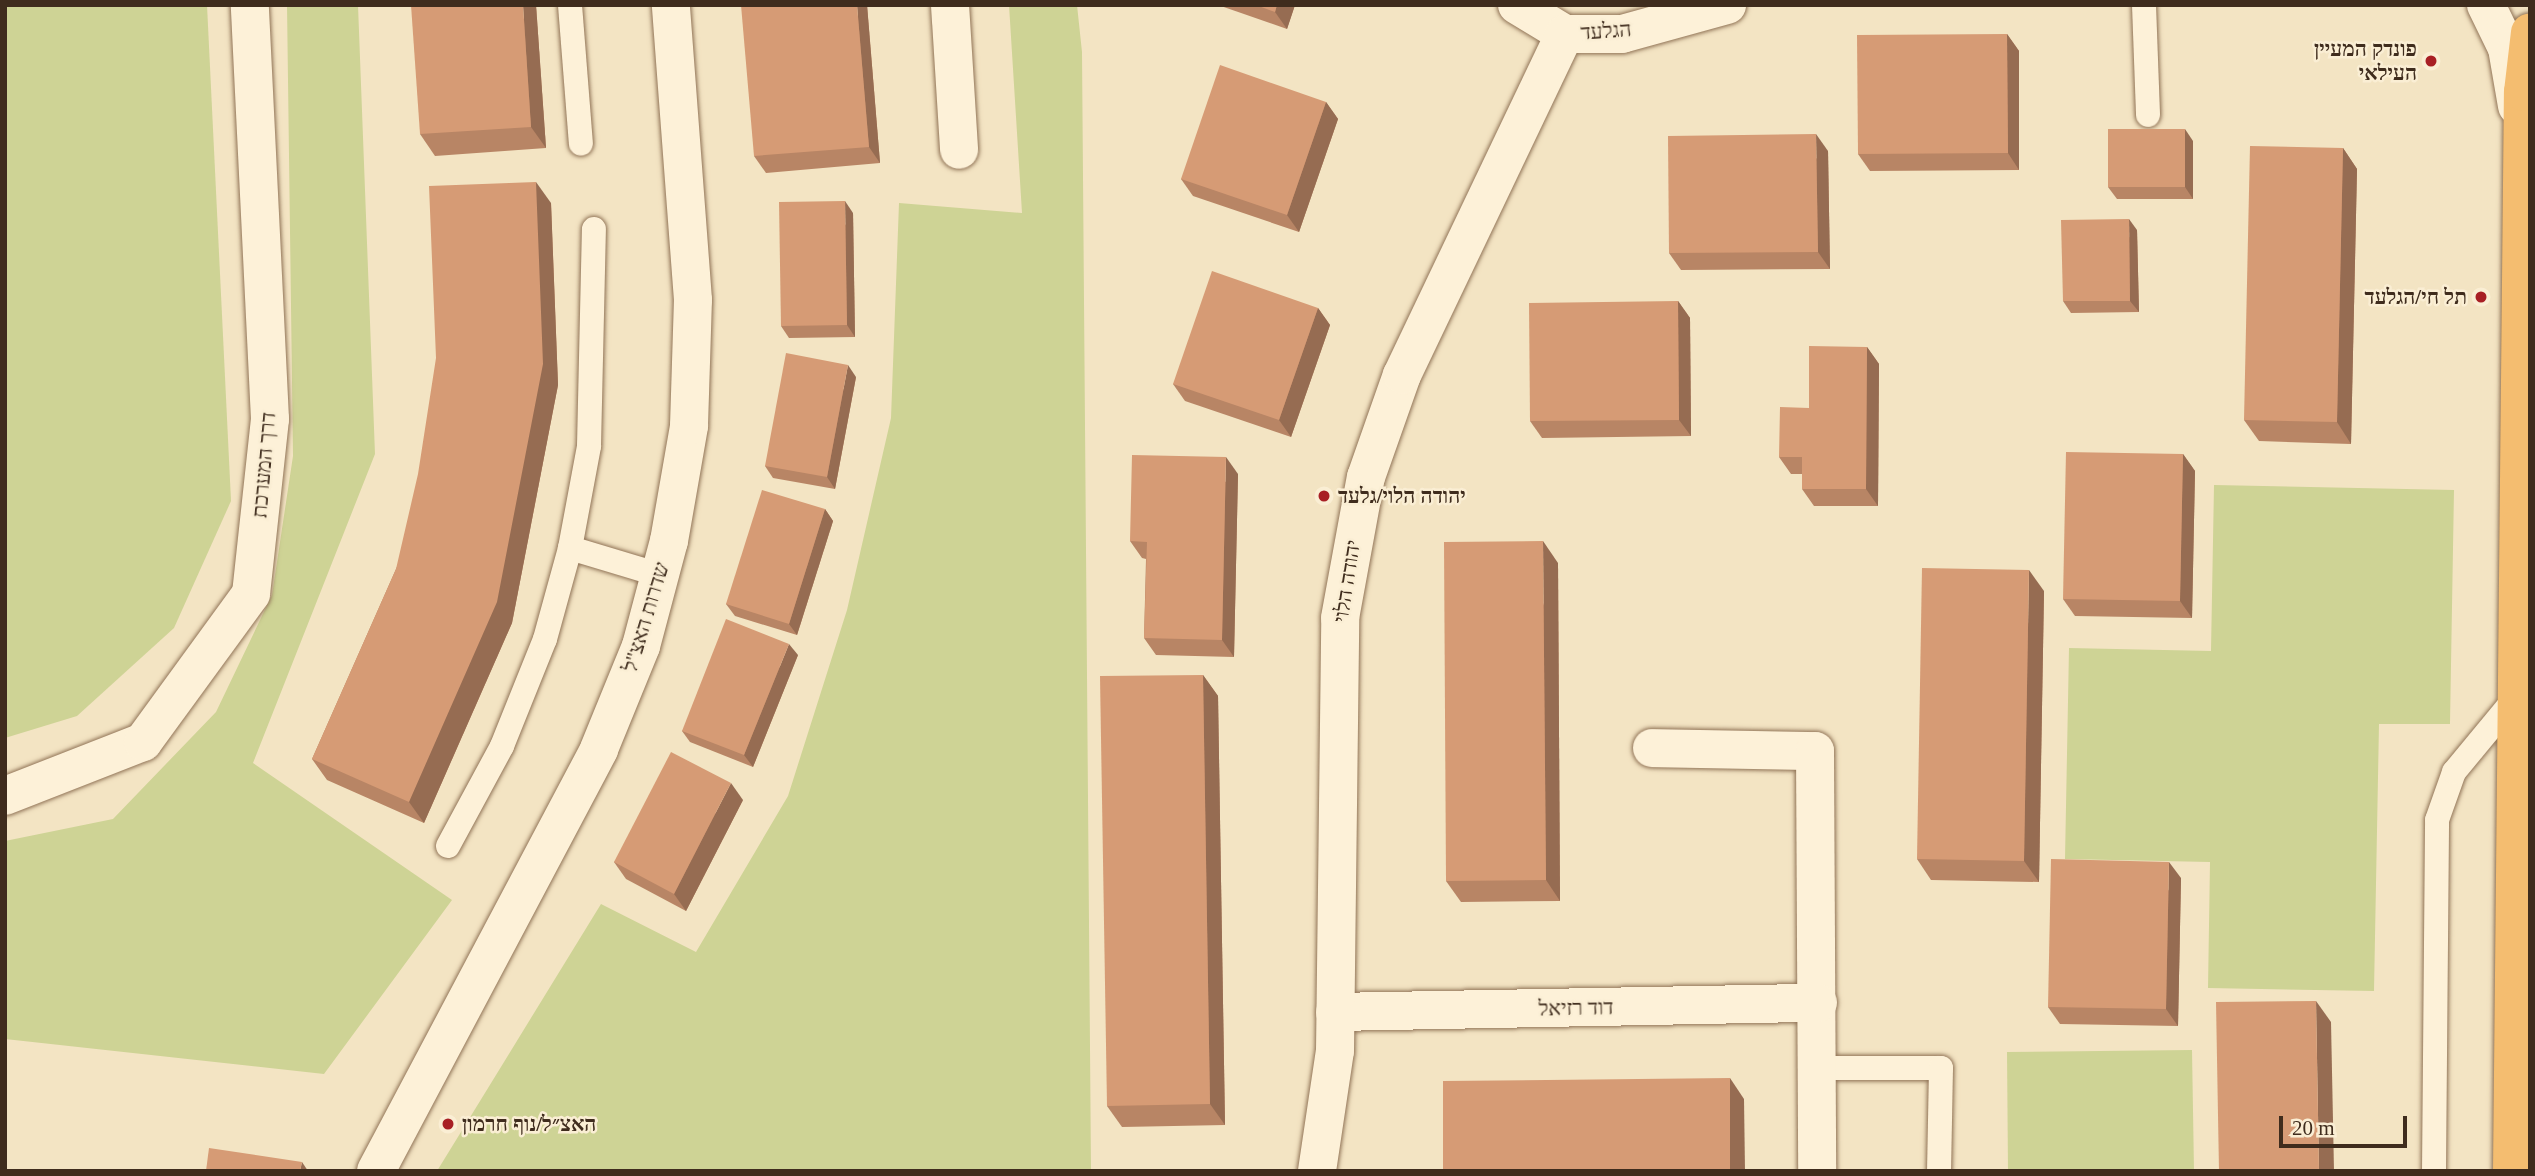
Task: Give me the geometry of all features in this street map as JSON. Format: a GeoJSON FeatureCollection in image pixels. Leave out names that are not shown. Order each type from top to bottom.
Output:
{"type":"FeatureCollection","features":[{"type":"Feature","properties":{"kind":"highway"},"geometry":{"type":"LineString","coordinates":[[2512,1171],[2516,697],[2523,409],[2523,141],[2530,32]]}},
{"type":"Feature","properties":{"kind":"highway"},"geometry":{"type":"LineString","coordinates":[[2523,409],[2530,467]]}},
{"type":"Feature","properties":{"kind":"street","name":"דרך המערכת"},"geometry":{"type":"LineString","coordinates":[[5,796],[143,742],[251,594],[270,419],[250,5]]}},
{"type":"Feature","properties":{"kind":"street","name":"שדרות האצ\"ל"},"geometry":{"type":"LineString","coordinates":[[376,1171],[599,749],[641,646],[660,576],[689,426],[693,300],[671,5]]}},
{"type":"Feature","properties":{"kind":"street"},"geometry":{"type":"LineString","coordinates":[[950,5],[959,150]]}},
{"type":"Feature","properties":{"kind":"street"},"geometry":{"type":"LineString","coordinates":[[1517,5],[1565,34]]}},
{"type":"Feature","properties":{"kind":"street","name":"הגלעד"},"geometry":{"type":"LineString","coordinates":[[1565,34],[1622,34],[1727,5]]}},
{"type":"Feature","properties":{"kind":"street"},"geometry":{"type":"LineString","coordinates":[[2486,5],[2507,48],[2523,141]]}},
{"type":"Feature","properties":{"kind":"street","name":"יהודה הלוי"},"geometry":{"type":"LineString","coordinates":[[1317,1171],[1335,1013],[1340,618],[1366,477],[1418,338],[1565,34]]}},
{"type":"Feature","properties":{"kind":"street"},"geometry":{"type":"LineString","coordinates":[[1652,748],[1815,751],[1817,1171]]}},
{"type":"Feature","properties":{"kind":"street","name":"דוד רזיאל"},"geometry":{"type":"LineString","coordinates":[[1335,1013],[1818,1003]]}},
{"type":"Feature","properties":{"kind":"lane"},"geometry":{"type":"LineString","coordinates":[[570,5],[581,144]]}},
{"type":"Feature","properties":{"kind":"lane"},"geometry":{"type":"LineString","coordinates":[[2144,5],[2148,115]]}},
{"type":"Feature","properties":{"kind":"lane"},"geometry":{"type":"LineString","coordinates":[[448,846],[502,746],[545,639],[570,548],[589,446],[594,229]]}},
{"type":"Feature","properties":{"kind":"lane"},"geometry":{"type":"LineString","coordinates":[[570,548],[660,576]]}},
{"type":"Feature","properties":{"kind":"lane"},"geometry":{"type":"LineString","coordinates":[[2434,1171],[2437,820],[2455,772],[2516,697]]}},
{"type":"Feature","properties":{"kind":"lane"},"geometry":{"type":"LineString","coordinates":[[1818,1068],[1941,1068],[1939,1171]]}},
{"type":"Feature","properties":{"kind":"green space"},"geometry":{"type":"Polygon","coordinates":[[[5,5],[207,5],[231,501],[174,628],[77,716],[5,738],[5,5]]]}},
{"type":"Feature","properties":{"kind":"green space"},"geometry":{"type":"Polygon","coordinates":[[[287,5],[358,5],[375,454],[253,763],[452,900],[324,1074],[5,1039],[5,841],[113,819],[216,712],[272,595],[293,456],[287,5]]]}},
{"type":"Feature","properties":{"kind":"green space"},"geometry":{"type":"Polygon","coordinates":[[[1009,5],[1077,5],[1082,52],[1091,1171],[437,1171],[601,904],[696,952],[788,796],[847,610],[891,418],[899,203],[1022,213],[1009,5]]]}},
{"type":"Feature","properties":{"kind":"green space"},"geometry":{"type":"Polygon","coordinates":[[[2214,485],[2454,490],[2450,724],[2379,724],[2374,991],[2208,988],[2210,862],[2065,859],[2069,648],[2211,651],[2214,485]]]}},
{"type":"Feature","properties":{"kind":"green space"},"geometry":{"type":"Polygon","coordinates":[[[2192,1050],[2194,1171],[2008,1171],[2007,1052],[2192,1050]]]}},
{"type":"Feature","properties":{"kind":"building"},"geometry":{"type":"Polygon","coordinates":[[[411,5],[523,5],[531,127],[420,134],[411,5]]]}},
{"type":"Feature","properties":{"kind":"building"},"geometry":{"type":"Polygon","coordinates":[[[741,5],[857,5],[869,147],[754,156],[741,5]]]}},
{"type":"Feature","properties":{"kind":"building"},"geometry":{"type":"Polygon","coordinates":[[[1256,5],[1277,5],[1275,12],[1256,5]]]}},
{"type":"Feature","properties":{"kind":"building"},"geometry":{"type":"Polygon","coordinates":[[[2007,34],[2008,153],[1858,154],[1857,35],[2007,34]]]}},
{"type":"Feature","properties":{"kind":"building"},"geometry":{"type":"Polygon","coordinates":[[[1220,65],[1326,102],[1287,215],[1181,179],[1220,65]]]}},
{"type":"Feature","properties":{"kind":"building"},"geometry":{"type":"Polygon","coordinates":[[[2108,129],[2185,129],[2185,187],[2108,187],[2108,129]]]}},
{"type":"Feature","properties":{"kind":"building"},"geometry":{"type":"Polygon","coordinates":[[[1816,134],[1818,252],[1669,253],[1668,136],[1816,134]]]}},
{"type":"Feature","properties":{"kind":"building"},"geometry":{"type":"Polygon","coordinates":[[[2250,146],[2343,148],[2337,422],[2244,420],[2250,146]]]}},
{"type":"Feature","properties":{"kind":"building"},"geometry":{"type":"Polygon","coordinates":[[[536,182],[543,364],[497,602],[409,802],[312,759],[396,569],[418,474],[436,358],[429,186],[536,182]]]}},
{"type":"Feature","properties":{"kind":"building"},"geometry":{"type":"Polygon","coordinates":[[[845,201],[847,325],[781,326],[779,202],[845,201]]]}},
{"type":"Feature","properties":{"kind":"building"},"geometry":{"type":"Polygon","coordinates":[[[2129,219],[2130,301],[2063,301],[2061,220],[2129,219]]]}},
{"type":"Feature","properties":{"kind":"building"},"geometry":{"type":"Polygon","coordinates":[[[1212,271],[1318,308],[1279,420],[1173,384],[1212,271]]]}},
{"type":"Feature","properties":{"kind":"building"},"geometry":{"type":"Polygon","coordinates":[[[1678,301],[1679,420],[1530,421],[1529,303],[1678,301]]]}},
{"type":"Feature","properties":{"kind":"building"},"geometry":{"type":"Polygon","coordinates":[[[1809,346],[1867,347],[1866,489],[1802,489],[1802,457],[1779,457],[1780,407],[1809,408],[1809,346]]]}},
{"type":"Feature","properties":{"kind":"building"},"geometry":{"type":"Polygon","coordinates":[[[786,353],[848,365],[827,477],[765,466],[786,353]]]}},
{"type":"Feature","properties":{"kind":"building"},"geometry":{"type":"Polygon","coordinates":[[[2066,452],[2183,454],[2180,601],[2063,599],[2066,452]]]}},
{"type":"Feature","properties":{"kind":"building"},"geometry":{"type":"Polygon","coordinates":[[[1132,455],[1226,457],[1222,640],[1144,638],[1147,542],[1130,541],[1132,455]]]}},
{"type":"Feature","properties":{"kind":"building"},"geometry":{"type":"Polygon","coordinates":[[[762,490],[825,509],[789,624],[726,604],[762,490]]]}},
{"type":"Feature","properties":{"kind":"building"},"geometry":{"type":"Polygon","coordinates":[[[1543,541],[1546,880],[1446,881],[1444,542],[1543,541]]]}},
{"type":"Feature","properties":{"kind":"building"},"geometry":{"type":"Polygon","coordinates":[[[1922,568],[2029,570],[2024,861],[1917,859],[1922,568]]]}},
{"type":"Feature","properties":{"kind":"building"},"geometry":{"type":"Polygon","coordinates":[[[726,619],[789,644],[744,755],[682,731],[726,619]]]}},
{"type":"Feature","properties":{"kind":"building"},"geometry":{"type":"Polygon","coordinates":[[[1203,675],[1210,1104],[1107,1106],[1100,676],[1203,675]]]}},
{"type":"Feature","properties":{"kind":"building"},"geometry":{"type":"Polygon","coordinates":[[[671,752],[731,783],[674,894],[614,862],[671,752]]]}},
{"type":"Feature","properties":{"kind":"building"},"geometry":{"type":"Polygon","coordinates":[[[2051,859],[2169,862],[2166,1009],[2048,1007],[2051,859]]]}},
{"type":"Feature","properties":{"kind":"building"},"geometry":{"type":"Polygon","coordinates":[[[2316,1001],[2319,1171],[2219,1171],[2216,1002],[2316,1001]]]}},
{"type":"Feature","properties":{"kind":"building"},"geometry":{"type":"Polygon","coordinates":[[[1730,1078],[1730,1171],[1443,1171],[1443,1081],[1730,1078]]]}},
{"type":"Feature","properties":{"kind":"building"},"geometry":{"type":"Polygon","coordinates":[[[209,1148],[302,1162],[300,1171],[206,1171],[209,1148]]]}},
{"type":"Feature","properties":{"kind":"place","name":"פונדק המעיין העילאי"},"geometry":{"type":"Point","coordinates":[2431,61]}},
{"type":"Feature","properties":{"kind":"place","name":"תל חי/הגלעד"},"geometry":{"type":"Point","coordinates":[2481,297]}},
{"type":"Feature","properties":{"kind":"place","name":"יהודה הלוי/גלעד"},"geometry":{"type":"Point","coordinates":[1324,496]}},
{"type":"Feature","properties":{"kind":"place","name":"האצ״ל/נוף חרמון"},"geometry":{"type":"Point","coordinates":[448,1124]}}]}
